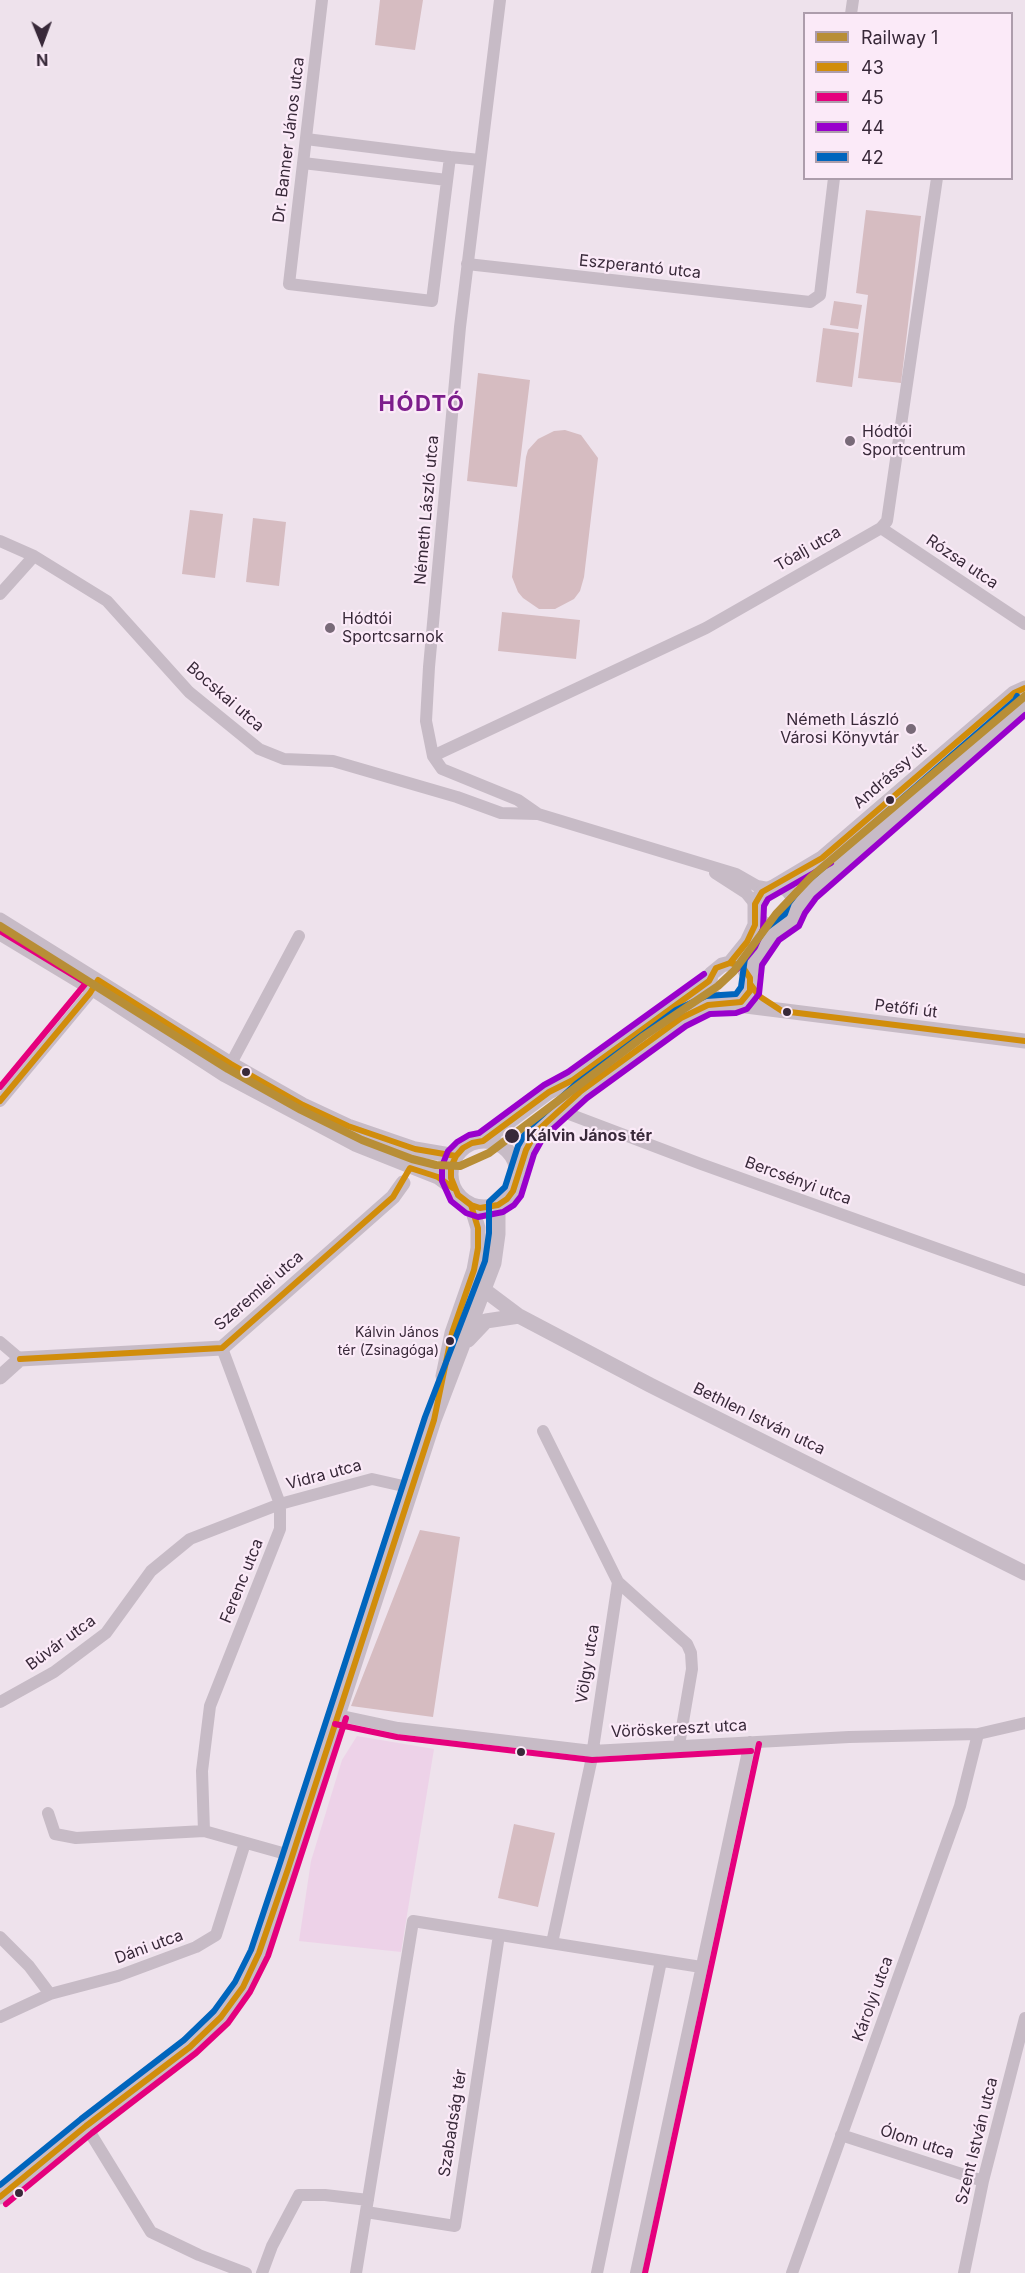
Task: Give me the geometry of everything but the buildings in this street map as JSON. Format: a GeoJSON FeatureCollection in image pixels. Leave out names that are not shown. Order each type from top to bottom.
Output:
{"type":"FeatureCollection","features":[{"type":"Feature","properties":{"kind":"street","name":"Dr. Banner János utca"},"geometry":{"type":"LineString","coordinates":[[322,0],[289,284],[432,301],[447,180]]}},
{"type":"Feature","properties":{"kind":"street","name":"Németh László utca"},"geometry":{"type":"LineString","coordinates":[[433,756],[426,721],[429,668],[467,264],[500,0]]}},
{"type":"Feature","properties":{"kind":"street"},"geometry":{"type":"LineString","coordinates":[[306,139],[480,160]]}},
{"type":"Feature","properties":{"kind":"street"},"geometry":{"type":"LineString","coordinates":[[303,163],[447,180],[450,157]]}},
{"type":"Feature","properties":{"kind":"street","name":"Eszperantó utca"},"geometry":{"type":"LineString","coordinates":[[467,264],[810,302],[820,295],[834,180]]}},
{"type":"Feature","properties":{"kind":"street"},"geometry":{"type":"LineString","coordinates":[[881,528],[887,521],[937,180]]}},
{"type":"Feature","properties":{"kind":"street","name":"Rózsa utca"},"geometry":{"type":"LineString","coordinates":[[881,528],[1025,624]]}},
{"type":"Feature","properties":{"kind":"street","name":"Tóalj utca"},"geometry":{"type":"LineString","coordinates":[[433,756],[706,628],[881,528]]}},
{"type":"Feature","properties":{"kind":"street","name":"Bocskai utca"},"geometry":{"type":"LineString","coordinates":[[0,541],[34,556],[107,601],[189,692],[260,749],[284,759],[333,761],[457,797],[501,813],[538,814],[736,874],[757,886],[771,887]]}},
{"type":"Feature","properties":{"kind":"street"},"geometry":{"type":"LineString","coordinates":[[0,594],[34,556]]}},
{"type":"Feature","properties":{"kind":"street","name":"Andrássy út"},"geometry":{"type":"LineString","coordinates":[[771,887],[822,858],[1014,693],[1025,688]]}},
{"type":"Feature","properties":{"kind":"street","name":"Andrássy út"},"geometry":{"type":"LineString","coordinates":[[797,908],[809,892],[1022,706],[1025,700]]}},
{"type":"Feature","properties":{"kind":"street","name":"Bocskai utca"},"geometry":{"type":"LineString","coordinates":[[433,756],[442,769],[518,800],[538,814]]}},
{"type":"Feature","properties":{"kind":"street","name":"Bocskai utca"},"geometry":{"type":"LineString","coordinates":[[695,863],[746,893],[755,907]]}},
{"type":"Feature","properties":{"kind":"street"},"geometry":{"type":"LineString","coordinates":[[0,920],[96,985],[228,1069],[355,1144],[410,1168],[438,1177],[453,1188],[464,1201],[480,1208],[498,1205],[507,1199],[513,1191],[526,1150],[536,1132],[581,1091],[681,1018],[708,1005],[729,1004],[746,997],[753,962],[773,934],[792,920],[797,908],[796,901],[788,890],[771,887],[758,897],[755,907],[755,925],[747,942],[730,963],[716,969],[709,981],[573,1080],[549,1092],[483,1141]]}},
{"type":"Feature","properties":{"kind":"street"},"geometry":{"type":"LineString","coordinates":[[755,907],[762,923],[775,928],[781,927]]}},
{"type":"Feature","properties":{"kind":"street"},"geometry":{"type":"LineString","coordinates":[[0,933],[96,985]]}},
{"type":"Feature","properties":{"kind":"street"},"geometry":{"type":"LineString","coordinates":[[228,1069],[299,936]]}},
{"type":"Feature","properties":{"kind":"street"},"geometry":{"type":"LineString","coordinates":[[730,963],[742,966],[750,982]]}},
{"type":"Feature","properties":{"kind":"street"},"geometry":{"type":"LineString","coordinates":[[709,981],[712,995],[729,1004]]}},
{"type":"Feature","properties":{"kind":"street","name":"Petőfi út"},"geometry":{"type":"LineString","coordinates":[[750,982],[759,996],[782,1011]]}},
{"type":"Feature","properties":{"kind":"street"},"geometry":{"type":"LineString","coordinates":[[0,1101],[96,985]]}},
{"type":"Feature","properties":{"kind":"street","name":"Petőfi út"},"geometry":{"type":"LineString","coordinates":[[729,1004],[1025,1041]]}},
{"type":"Feature","properties":{"kind":"street"},"geometry":{"type":"LineString","coordinates":[[228,1069],[348,1126],[415,1149],[456,1156]]}},
{"type":"Feature","properties":{"kind":"street","name":"Bercsényi utca"},"geometry":{"type":"LineString","coordinates":[[561,1111],[701,1164],[1025,1280]]}},
{"type":"Feature","properties":{"kind":"street"},"geometry":{"type":"LineString","coordinates":[[453,1188],[452,1167],[456,1156],[472,1143],[483,1141],[500,1145],[509,1151],[515,1160],[518,1172]]}},
{"type":"Feature","properties":{"kind":"street","name":"Szeremlei utca"},"geometry":{"type":"LineString","coordinates":[[20,1359],[222,1348],[393,1197],[410,1168]]}},
{"type":"Feature","properties":{"kind":"street"},"geometry":{"type":"LineString","coordinates":[[434,1420],[452,1334],[474,1270],[478,1248],[478,1228],[471,1205]]}},
{"type":"Feature","properties":{"kind":"street"},"geometry":{"type":"LineString","coordinates":[[0,2197],[86,2126],[190,2047],[221,2017],[243,1987],[259,1953],[292,1857],[434,1420],[494,1263],[498,1234],[498,1205]]}},
{"type":"Feature","properties":{"kind":"street"},"geometry":{"type":"LineString","coordinates":[[474,1270],[483,1289]]}},
{"type":"Feature","properties":{"kind":"street","name":"Bethlen István utca"},"geometry":{"type":"LineString","coordinates":[[483,1289],[519,1316],[650,1385],[1025,1573]]}},
{"type":"Feature","properties":{"kind":"street"},"geometry":{"type":"LineString","coordinates":[[463,1345],[486,1321],[519,1316]]}},
{"type":"Feature","properties":{"kind":"street"},"geometry":{"type":"LineString","coordinates":[[0,1342],[20,1359],[0,1377]]}},
{"type":"Feature","properties":{"kind":"street","name":"Ferenc utca"},"geometry":{"type":"LineString","coordinates":[[204,1831],[202,1770],[210,1706],[280,1529],[280,1504],[222,1348]]}},
{"type":"Feature","properties":{"kind":"street"},"geometry":{"type":"LineString","coordinates":[[543,1431],[618,1581],[687,1644],[691,1653],[693,1669],[679,1745]]}},
{"type":"Feature","properties":{"kind":"street","name":"Vidra utca"},"geometry":{"type":"LineString","coordinates":[[280,1504],[372,1479],[412,1488]]}},
{"type":"Feature","properties":{"kind":"street","name":"Búvár utca"},"geometry":{"type":"LineString","coordinates":[[0,1702],[54,1672],[106,1633],[151,1571],[190,1539],[280,1504]]}},
{"type":"Feature","properties":{"kind":"street","name":"Völgy utca"},"geometry":{"type":"LineString","coordinates":[[592,1751],[618,1581]]}},
{"type":"Feature","properties":{"kind":"street","name":"Vöröskereszt utca"},"geometry":{"type":"LineString","coordinates":[[337,1715],[398,1728],[592,1751],[679,1745],[978,1734],[1025,1723]]}},
{"type":"Feature","properties":{"kind":"street","name":"Károlyi utca"},"geometry":{"type":"LineString","coordinates":[[792,2273],[960,1806],[978,1734]]}},
{"type":"Feature","properties":{"kind":"street"},"geometry":{"type":"LineString","coordinates":[[636,2273],[750,1742]]}},
{"type":"Feature","properties":{"kind":"street"},"geometry":{"type":"LineString","coordinates":[[552,1943],[592,1751]]}},
{"type":"Feature","properties":{"kind":"street"},"geometry":{"type":"LineString","coordinates":[[48,1813],[55,1834],[76,1838],[204,1831],[292,1857]]}},
{"type":"Feature","properties":{"kind":"street","name":"Dáni utca"},"geometry":{"type":"LineString","coordinates":[[0,2018],[50,1994],[118,1976],[196,1947],[216,1935],[245,1843]]}},
{"type":"Feature","properties":{"kind":"street"},"geometry":{"type":"LineString","coordinates":[[356,2273],[413,1921],[701,1968]]}},
{"type":"Feature","properties":{"kind":"street","name":"Szabadság tér"},"geometry":{"type":"LineString","coordinates":[[262,2273],[272,2246],[299,2195],[318,2194],[455,2226],[499,1935]]}},
{"type":"Feature","properties":{"kind":"street"},"geometry":{"type":"LineString","coordinates":[[0,1938],[29,1966],[50,1994]]}},
{"type":"Feature","properties":{"kind":"street"},"geometry":{"type":"LineString","coordinates":[[597,2273],[661,1961]]}},
{"type":"Feature","properties":{"kind":"street","name":"Szent István utca"},"geometry":{"type":"LineString","coordinates":[[964,2273],[983,2181],[1025,2018]]}},
{"type":"Feature","properties":{"kind":"street"},"geometry":{"type":"LineString","coordinates":[[86,2126],[151,2232],[199,2255],[246,2273]]}},
{"type":"Feature","properties":{"kind":"street","name":"Ólom utca"},"geometry":{"type":"LineString","coordinates":[[841,2135],[983,2181]]}},
{"type":"Feature","properties":{"kind":"shaded area"},"geometry":{"type":"Polygon","coordinates":[[[380,0],[423,0],[415,50],[375,45],[380,0]]]}},
{"type":"Feature","properties":{"kind":"shaded area"},"geometry":{"type":"Polygon","coordinates":[[[866,210],[921,216],[901,383],[858,378],[868,295],[856,293],[866,210]]]}},
{"type":"Feature","properties":{"kind":"shaded area"},"geometry":{"type":"Polygon","coordinates":[[[834,301],[862,305],[858,329],[830,325],[834,301]]]}},
{"type":"Feature","properties":{"kind":"shaded area"},"geometry":{"type":"Polygon","coordinates":[[[823,328],[859,333],[852,387],[816,382],[823,328]]]}},
{"type":"Feature","properties":{"kind":"shaded area"},"geometry":{"type":"Polygon","coordinates":[[[478,373],[530,380],[517,487],[467,481],[478,373]]]}},
{"type":"Feature","properties":{"kind":"shaded area"},"geometry":{"type":"Polygon","coordinates":[[[565,430],[581,435],[598,458],[584,577],[580,591],[574,599],[555,609],[539,609],[523,598],[512,577],[526,457],[528,450],[538,439],[554,431],[565,430]]]}},
{"type":"Feature","properties":{"kind":"shaded area"},"geometry":{"type":"Polygon","coordinates":[[[190,510],[223,514],[215,578],[182,574],[190,510]]]}},
{"type":"Feature","properties":{"kind":"shaded area"},"geometry":{"type":"Polygon","coordinates":[[[253,518],[286,522],[279,586],[246,582],[253,518]]]}},
{"type":"Feature","properties":{"kind":"shaded area"},"geometry":{"type":"Polygon","coordinates":[[[502,612],[580,620],[576,659],[498,651],[502,612]]]}},
{"type":"Feature","properties":{"kind":"shaded area"},"geometry":{"type":"Polygon","coordinates":[[[420,1530],[460,1537],[433,1717],[351,1706],[420,1530]]]}},
{"type":"Feature","properties":{"kind":"shaded area"},"geometry":{"type":"Polygon","coordinates":[[[357,1736],[434,1749],[401,1952],[299,1941],[311,1861],[342,1760],[357,1736]]]}},
{"type":"Feature","properties":{"kind":"shaded area"},"geometry":{"type":"Polygon","coordinates":[[[514,1824],[555,1833],[538,1907],[498,1898],[514,1824]]]}},
{"type":"Feature","properties":{"kind":"rail line","name":"1"},"geometry":{"type":"LineString","coordinates":[[0,926],[228,1069],[301,1110],[362,1140],[412,1159],[436,1165],[460,1166],[489,1153],[644,1036],[718,986],[734,971],[776,914],[811,877],[1025,696]]}},
{"type":"Feature","properties":{"kind":"transit line","name":"43"},"geometry":{"type":"LineString","coordinates":[[730,963],[747,942],[755,925],[755,904],[762,892],[822,858],[1014,693],[1025,688]]}},
{"type":"Feature","properties":{"kind":"transit line","name":"42"},"geometry":{"type":"LineString","coordinates":[[0,2185],[184,2040],[214,2011],[235,1982],[251,1950],[425,1417],[485,1261],[489,1233],[489,1202],[505,1187],[518,1146],[529,1127],[576,1084],[676,1010],[706,996],[736,994],[741,987],[745,958],[766,928],[785,914],[789,903],[802,886],[1017,696]]}},
{"type":"Feature","properties":{"kind":"transit line","name":"44"},"geometry":{"type":"LineString","coordinates":[[704,974],[479,1133],[469,1135],[457,1142],[448,1151],[442,1166],[442,1181],[451,1201],[466,1213],[478,1217],[503,1212],[514,1205],[521,1196],[534,1154],[543,1138],[587,1098],[686,1026],[710,1014],[736,1013],[747,1009],[759,994],[762,965],[779,940],[799,926],[816,898],[1025,715]]}},
{"type":"Feature","properties":{"kind":"transit line","name":"44"},"geometry":{"type":"LineString","coordinates":[[737,969],[755,947],[763,929],[764,906],[768,899],[831,863]]}},
{"type":"Feature","properties":{"kind":"transit line","name":"45"},"geometry":{"type":"LineString","coordinates":[[0,931],[86,983],[0,1087]]}},
{"type":"Feature","properties":{"kind":"transit line","name":"43"},"geometry":{"type":"LineString","coordinates":[[730,963],[742,966],[750,978],[750,991],[741,1002],[708,1005],[681,1018],[581,1091],[536,1132],[526,1150],[513,1191],[507,1199],[498,1205],[480,1208],[471,1205],[458,1195],[451,1178],[451,1167],[463,1148],[483,1141],[549,1092],[573,1080],[709,981],[716,968],[730,963]]}},
{"type":"Feature","properties":{"kind":"transit line","name":"43"},"geometry":{"type":"LineString","coordinates":[[0,1101],[90,993],[98,980],[231,1064],[303,1105],[348,1126],[415,1149],[456,1156]]}},
{"type":"Feature","properties":{"kind":"transit line","name":"43"},"geometry":{"type":"LineString","coordinates":[[751,985],[759,996],[782,1011],[1025,1041]]}},
{"type":"Feature","properties":{"kind":"transit line","name":"43"},"geometry":{"type":"LineString","coordinates":[[20,1359],[222,1348],[393,1197],[410,1168],[438,1177],[453,1188]]}},
{"type":"Feature","properties":{"kind":"transit line","name":"43"},"geometry":{"type":"LineString","coordinates":[[0,2197],[86,2126],[190,2047],[221,2017],[243,1987],[259,1953],[288,1869],[434,1420],[452,1333],[474,1270],[478,1248],[478,1228],[471,1205]]}},
{"type":"Feature","properties":{"kind":"transit line","name":"45"},"geometry":{"type":"LineString","coordinates":[[6,2204],[92,2133],[196,2053],[228,2023],[250,1992],[268,1956],[346,1718]]}},
{"type":"Feature","properties":{"kind":"transit line","name":"45"},"geometry":{"type":"LineString","coordinates":[[335,1724],[397,1737],[592,1760],[751,1751]]}},
{"type":"Feature","properties":{"kind":"transit line","name":"45"},"geometry":{"type":"LineString","coordinates":[[645,2273],[759,1744]]}},
{"type":"Feature","properties":{"kind":"place","name":"Hódtói Sportcentrum"},"geometry":{"type":"Point","coordinates":[850,441]}},
{"type":"Feature","properties":{"kind":"place","name":"Hódtói Sportcsarnok"},"geometry":{"type":"Point","coordinates":[330,628]}},
{"type":"Feature","properties":{"kind":"place","name":"Németh László Városi Könyvtár"},"geometry":{"type":"Point","coordinates":[911,729]}},
{"type":"Feature","properties":{"kind":"place","name":"Kálvin János tér"},"geometry":{"type":"Point","coordinates":[512,1136]}},
{"type":"Feature","properties":{"kind":"place","name":"Kálvin János tér (Zsinagóga)"},"geometry":{"type":"Point","coordinates":[450,1341]}},
{"type":"Feature","properties":{"kind":"district","name":"HÓDTÓ"},"geometry":{"type":"Point","coordinates":[422,404]}}]}
